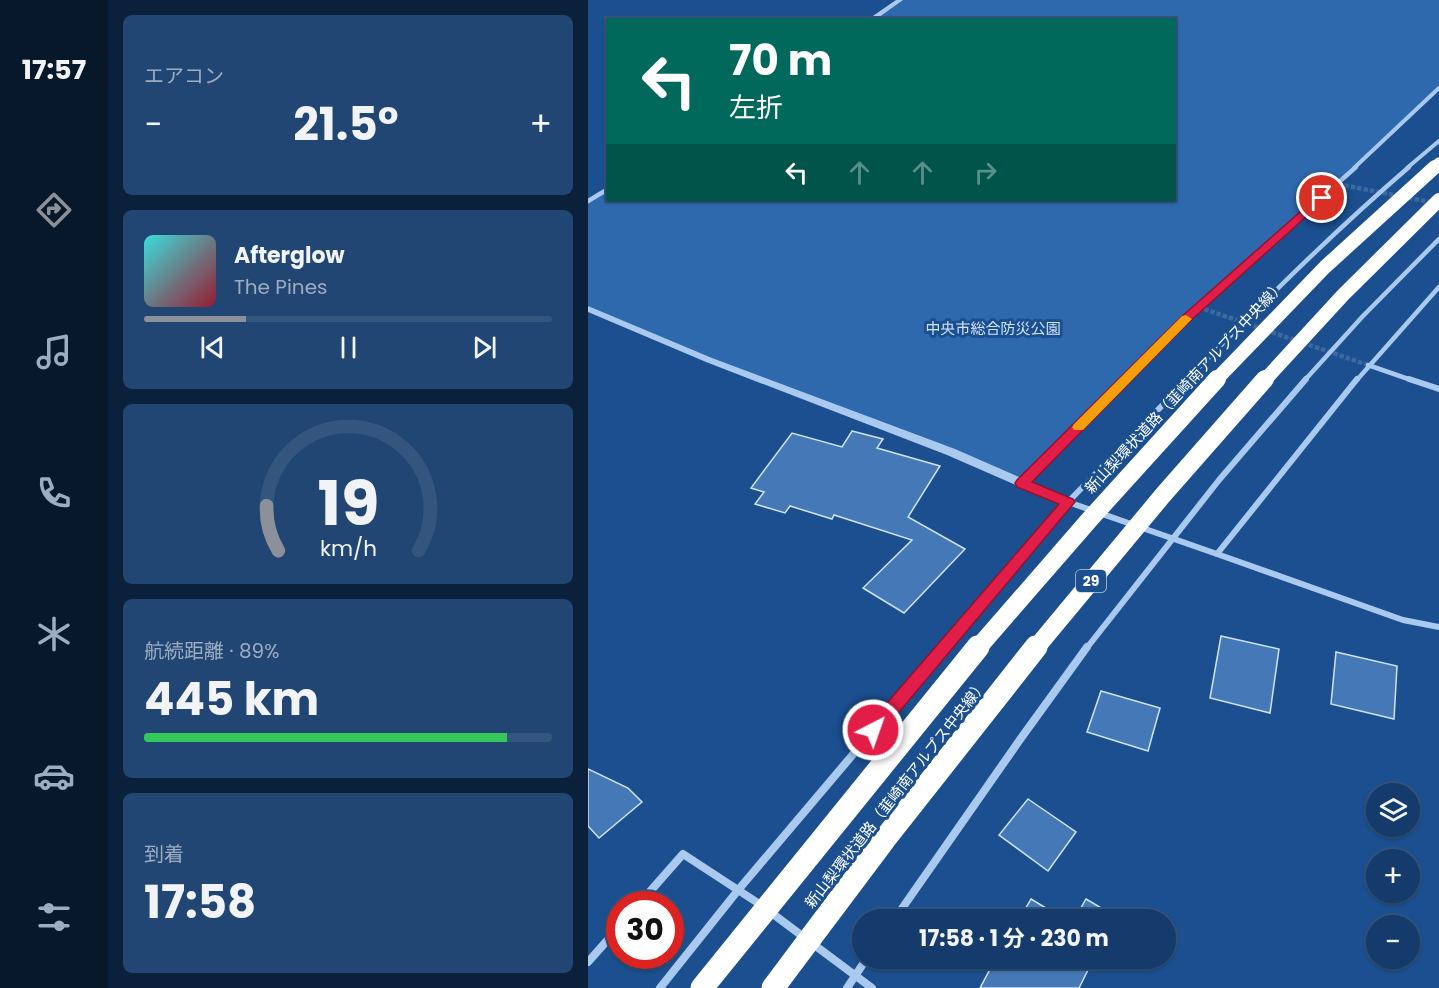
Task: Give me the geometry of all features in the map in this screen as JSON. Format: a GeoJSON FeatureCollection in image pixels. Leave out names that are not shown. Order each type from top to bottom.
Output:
{"type":"FeatureCollection","features":[{"type":"Feature","properties":{"kind":"highway","name":"新山梨環状道路（韮崎南アルプス中央線）"},"geometry":{"type":"LineString","coordinates":[[702,988],[811,849],[952,677],[1081,527],[1279,314],[1439,163]]}},
{"type":"Feature","properties":{"kind":"highway","name":"新山梨環状道路（韮崎南アルプス中央線）"},"geometry":{"type":"LineString","coordinates":[[773,988],[843,892],[986,708],[1124,541],[1313,324],[1439,200]]}},
{"type":"Feature","properties":{"kind":"street"},"geometry":{"type":"LineString","coordinates":[[873,18],[900,0]]}},
{"type":"Feature","properties":{"kind":"street"},"geometry":{"type":"LineString","coordinates":[[1022,483],[1184,321],[1338,184],[1439,88]]}},
{"type":"Feature","properties":{"kind":"street"},"geometry":{"type":"LineString","coordinates":[[660,988],[739,889],[1068,502],[1262,303],[1365,205],[1439,141]]}},
{"type":"Feature","properties":{"kind":"street"},"geometry":{"type":"LineString","coordinates":[[588,201],[606,190]]}},
{"type":"Feature","properties":{"kind":"street"},"geometry":{"type":"LineString","coordinates":[[901,909],[997,768],[1172,539],[1273,416],[1439,239]]}},
{"type":"Feature","properties":{"kind":"street"},"geometry":{"type":"LineString","coordinates":[[1217,554],[1368,365],[1439,286]]}},
{"type":"Feature","properties":{"kind":"street"},"geometry":{"type":"LineString","coordinates":[[588,309],[709,360],[951,452],[1068,502],[1403,620],[1439,627]]}},
{"type":"Feature","properties":{"kind":"street"},"geometry":{"type":"LineString","coordinates":[[1368,365],[1439,389]]}},
{"type":"Feature","properties":{"kind":"street"},"geometry":{"type":"LineString","coordinates":[[650,891],[683,854],[739,889],[872,988]]}},
{"type":"Feature","properties":{"kind":"street"},"geometry":{"type":"LineString","coordinates":[[588,962],[606,942]]}},
{"type":"Feature","properties":{"kind":"street"},"geometry":{"type":"LineString","coordinates":[[847,988],[859,969]]}},
{"type":"Feature","properties":{"kind":"green space","name":"中央市総合防災公園"},"geometry":{"type":"Polygon","coordinates":[[[900,0],[1439,0],[1439,88],[1338,184],[1198,307],[1022,483],[588,309],[588,201],[606,190],[606,201],[1176,201],[1176,18],[872,18],[900,0]]]}},
{"type":"Feature","properties":{"kind":"building"},"geometry":{"type":"Polygon","coordinates":[[[852,431],[883,439],[877,448],[940,466],[908,517],[965,549],[904,613],[863,588],[912,540],[834,515],[832,519],[790,506],[785,513],[755,504],[764,492],[751,488],[792,433],[842,447],[852,431]]]}},
{"type":"Feature","properties":{"kind":"building"},"geometry":{"type":"Polygon","coordinates":[[[1221,636],[1279,649],[1270,713],[1210,698],[1221,636]]]}},
{"type":"Feature","properties":{"kind":"building"},"geometry":{"type":"Polygon","coordinates":[[[1336,652],[1397,666],[1394,719],[1331,704],[1336,652]]]}},
{"type":"Feature","properties":{"kind":"building"},"geometry":{"type":"Polygon","coordinates":[[[1101,691],[1160,708],[1148,751],[1087,732],[1101,691]]]}},
{"type":"Feature","properties":{"kind":"building"},"geometry":{"type":"Polygon","coordinates":[[[588,769],[628,788],[642,802],[599,838],[588,826],[588,769]]]}},
{"type":"Feature","properties":{"kind":"building"},"geometry":{"type":"Polygon","coordinates":[[[1028,799],[1076,832],[1048,871],[999,835],[1028,799]]]}},
{"type":"Feature","properties":{"kind":"building"},"geometry":{"type":"Polygon","coordinates":[[[1031,899],[1048,909],[1025,909],[1031,899]]]}},
{"type":"Feature","properties":{"kind":"building"},"geometry":{"type":"Polygon","coordinates":[[[1086,899],[1103,909],[1080,909],[1086,899]]]}},
{"type":"Feature","properties":{"kind":"building"},"geometry":{"type":"Polygon","coordinates":[[[990,969],[1088,969],[1079,988],[980,988],[990,969]]]}},
{"type":"Feature","properties":{"kind":"tunnel"},"geometry":{"type":"LineString","coordinates":[[1338,184],[1435,203]]}},
{"type":"Feature","properties":{"kind":"tunnel"},"geometry":{"type":"LineString","coordinates":[[1198,307],[1368,365]]}},
{"type":"Feature","properties":{"kind":"slow traffic"},"geometry":{"type":"LineString","coordinates":[[1078,427],[1186,319]]}},
{"type":"Feature","properties":{"kind":"route"},"geometry":{"type":"LineString","coordinates":[[873,730],[1068,502],[1022,483],[1184,321],[1322,198]]}}]}
